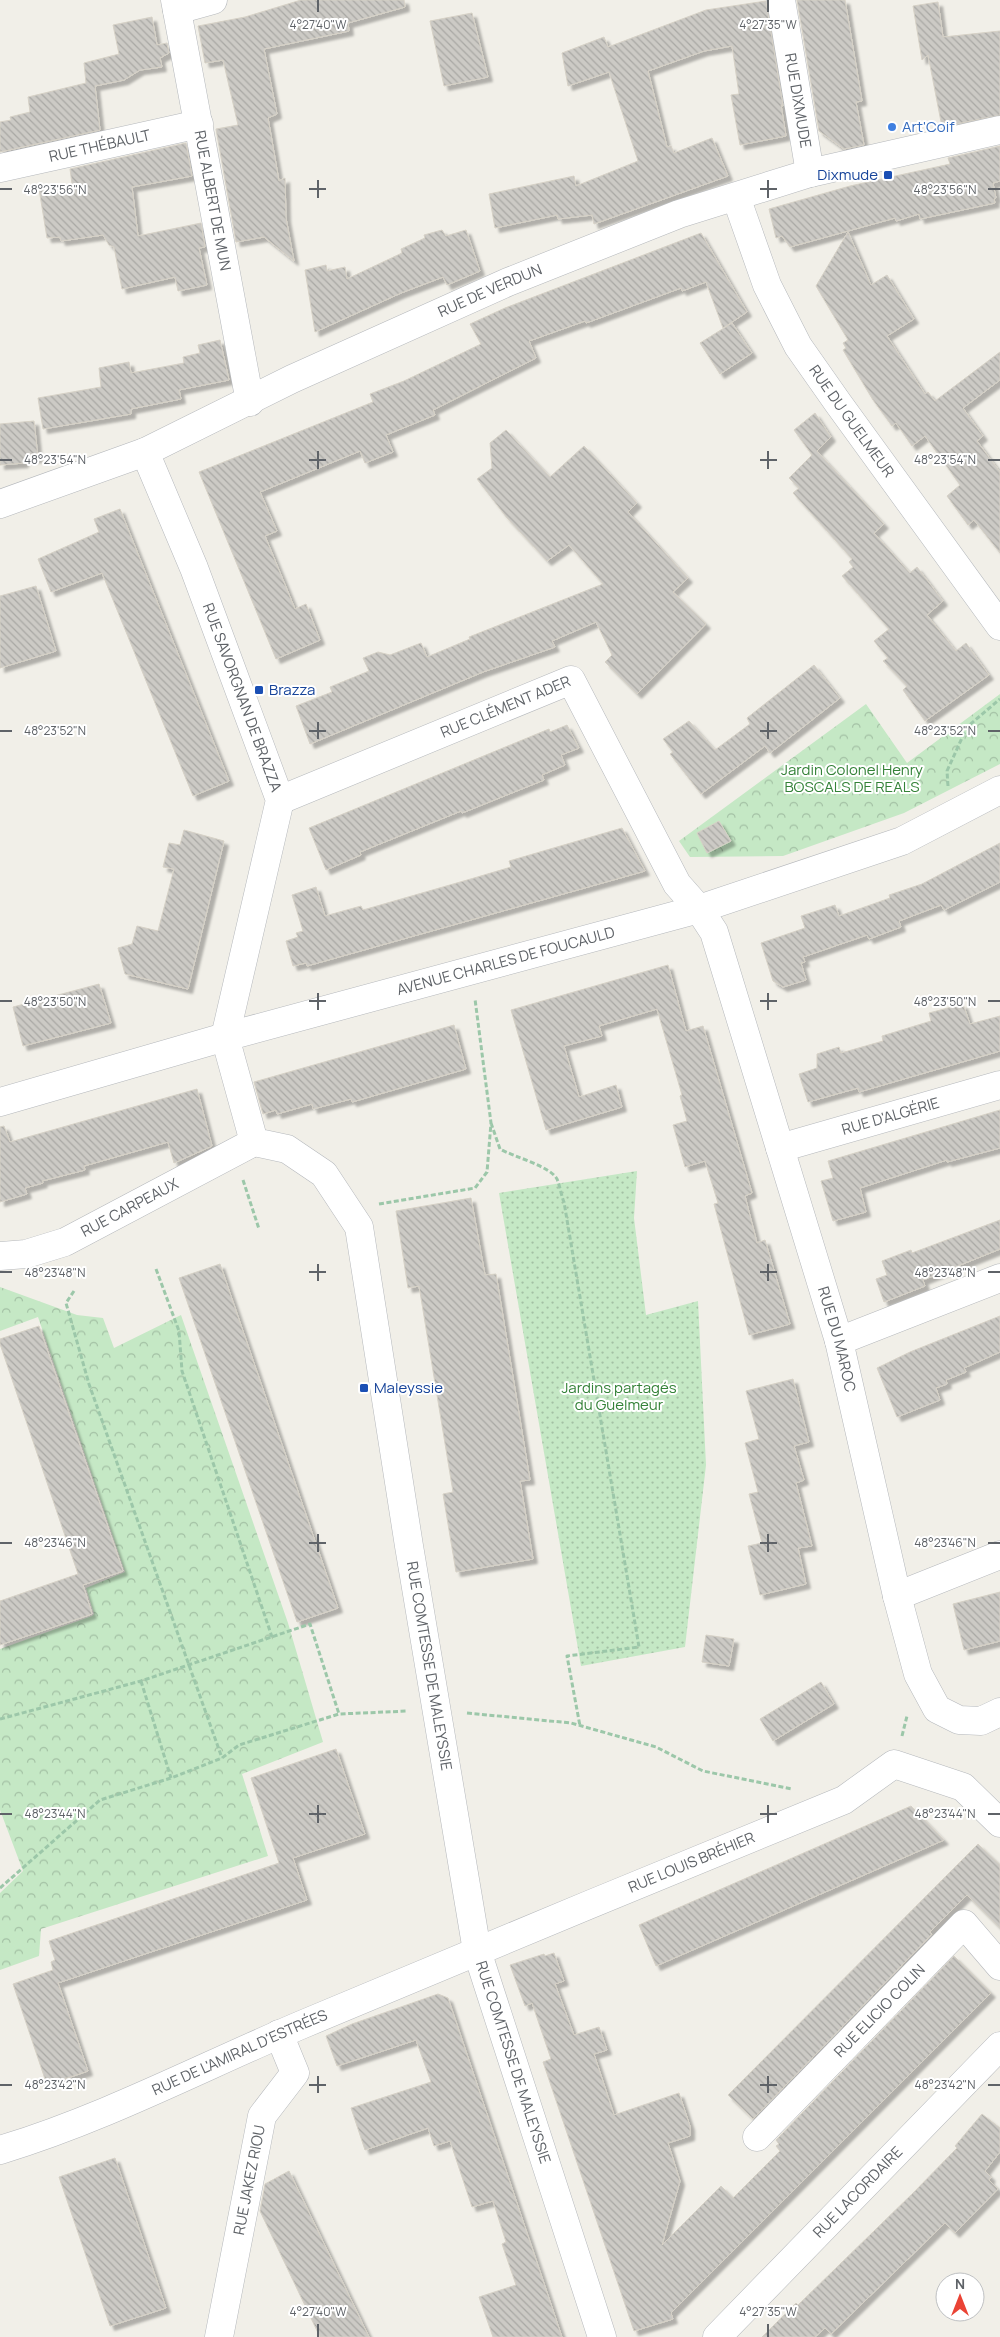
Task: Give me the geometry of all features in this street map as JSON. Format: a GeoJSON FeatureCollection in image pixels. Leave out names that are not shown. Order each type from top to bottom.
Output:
{"type":"FeatureCollection","features":[{"type":"Feature","properties":{"kind":"street"},"geometry":{"type":"LineString","coordinates":[[176,5],[213,0]]}},
{"type":"Feature","properties":{"kind":"street","name":"RUE DIXMUDE"},"geometry":{"type":"LineString","coordinates":[[781,0],[810,173]]}},
{"type":"Feature","properties":{"kind":"street","name":"RUE ALBERT DE MUN"},"geometry":{"type":"LineString","coordinates":[[176,5],[200,124],[250,402]]}},
{"type":"Feature","properties":{"kind":"street","name":"RUE THÉBAULT"},"geometry":{"type":"LineString","coordinates":[[0,168],[200,124]]}},
{"type":"Feature","properties":{"kind":"street","name":"RUE DE VERDUN"},"geometry":{"type":"LineString","coordinates":[[0,504],[145,452],[250,402],[292,379],[508,282],[679,214],[810,173],[1000,130]]}},
{"type":"Feature","properties":{"kind":"street","name":"RUE DU GUELMEUR"},"geometry":{"type":"LineString","coordinates":[[736,197],[767,285],[798,346],[1000,626]]}},
{"type":"Feature","properties":{"kind":"street","name":"RUE SAVORGNAN DE BRAZZA"},"geometry":{"type":"LineString","coordinates":[[145,452],[194,568],[280,800],[225,1037]]}},
{"type":"Feature","properties":{"kind":"street","name":"RUE CLÉMENT ADER"},"geometry":{"type":"LineString","coordinates":[[280,800],[571,680],[677,884],[699,910]]}},
{"type":"Feature","properties":{"kind":"street","name":"AVENUE CHARLES DE FOUCAULD"},"geometry":{"type":"LineString","coordinates":[[0,1102],[225,1037],[699,910],[902,841],[1000,790]]}},
{"type":"Feature","properties":{"kind":"street","name":"RUE DU MAROC"},"geometry":{"type":"LineString","coordinates":[[699,910],[714,932],[839,1341],[897,1596],[918,1674],[937,1709],[959,1720],[981,1722],[1000,1712]]}},
{"type":"Feature","properties":{"kind":"street"},"geometry":{"type":"LineString","coordinates":[[225,1037],[254,1142]]}},
{"type":"Feature","properties":{"kind":"street","name":"RUE D'ALGÉRIE"},"geometry":{"type":"LineString","coordinates":[[780,1148],[1000,1085]]}},
{"type":"Feature","properties":{"kind":"street","name":"RUE COMTESSE DE MALEYSSIE"},"geometry":{"type":"LineString","coordinates":[[254,1142],[287,1149],[324,1174],[359,1227],[409,1546],[477,1950],[602,2337]]}},
{"type":"Feature","properties":{"kind":"street","name":"RUE CARPEAUX"},"geometry":{"type":"LineString","coordinates":[[0,1256],[26,1254],[65,1242],[254,1142]]}},
{"type":"Feature","properties":{"kind":"street"},"geometry":{"type":"LineString","coordinates":[[839,1341],[1000,1278]]}},
{"type":"Feature","properties":{"kind":"street"},"geometry":{"type":"LineString","coordinates":[[897,1596],[1000,1555]]}},
{"type":"Feature","properties":{"kind":"street"},"geometry":{"type":"LineString","coordinates":[[894,1764],[964,1787],[1000,1823]]}},
{"type":"Feature","properties":{"kind":"street","name":"RUE LOUIS BRÉHIER"},"geometry":{"type":"LineString","coordinates":[[477,1950],[844,1800],[894,1764]]}},
{"type":"Feature","properties":{"kind":"street","name":"RUE ELICIO COLIN"},"geometry":{"type":"LineString","coordinates":[[757,2137],[964,1924],[1000,1966]]}},
{"type":"Feature","properties":{"kind":"street","name":"RUE DE L'AMIRAL D'ESTRÉES"},"geometry":{"type":"LineString","coordinates":[[0,2150],[132,2101],[279,2034],[477,1950]]}},
{"type":"Feature","properties":{"kind":"street","name":"RUE JAKEZ RIOU"},"geometry":{"type":"LineString","coordinates":[[219,2337],[262,2116],[295,2073],[279,2034]]}},
{"type":"Feature","properties":{"kind":"street","name":"RUE LACORDAIRE"},"geometry":{"type":"LineString","coordinates":[[717,2337],[1000,2046]]}},
{"type":"Feature","properties":{"kind":"path"},"geometry":{"type":"LineString","coordinates":[[957,812],[948,790],[947,771],[967,727],[1000,699]]}},
{"type":"Feature","properties":{"kind":"path"},"geometry":{"type":"LineString","coordinates":[[471,971],[491,1123],[500,1149],[519,1159],[544,1167],[556,1178],[564,1202],[639,1647],[567,1656],[580,1726]]}},
{"type":"Feature","properties":{"kind":"path"},"geometry":{"type":"LineString","coordinates":[[348,1210],[475,1188],[487,1172],[491,1123]]}},
{"type":"Feature","properties":{"kind":"path"},"geometry":{"type":"LineString","coordinates":[[243,1180],[260,1229]]}},
{"type":"Feature","properties":{"kind":"path"},"geometry":{"type":"LineString","coordinates":[[156,1269],[179,1331],[182,1371],[272,1637]]}},
{"type":"Feature","properties":{"kind":"path"},"geometry":{"type":"LineString","coordinates":[[74,1291],[66,1303],[89,1384],[222,1758]]}},
{"type":"Feature","properties":{"kind":"path"},"geometry":{"type":"LineString","coordinates":[[0,1718],[141,1681],[310,1624],[339,1714]]}},
{"type":"Feature","properties":{"kind":"path"},"geometry":{"type":"LineString","coordinates":[[894,1764],[918,1674]]}},
{"type":"Feature","properties":{"kind":"path"},"geometry":{"type":"LineString","coordinates":[[141,1681],[171,1778]]}},
{"type":"Feature","properties":{"kind":"path"},"geometry":{"type":"LineString","coordinates":[[0,1888],[100,1800],[171,1778],[222,1758],[239,1745],[339,1714],[438,1710],[571,1723],[656,1747],[704,1771],[797,1790]]}},
{"type":"Feature","properties":{"kind":"green space","name":"Jardin Colonel Henry BOSCALS DE REALS"},"geometry":{"type":"Polygon","coordinates":[[[1000,694],[1000,764],[904,813],[783,856],[690,857],[679,841],[866,704],[907,763],[1000,694]]]}},
{"type":"Feature","properties":{"kind":"green space","name":"Jardins partagés du Guelmeur"},"geometry":{"type":"Polygon","coordinates":[[[637,1171],[634,1218],[646,1315],[698,1301],[706,1465],[685,1647],[581,1666],[499,1193],[637,1171]]]}},
{"type":"Feature","properties":{"kind":"green space"},"geometry":{"type":"Polygon","coordinates":[[[0,1287],[77,1315],[103,1318],[114,1348],[181,1315],[288,1623],[323,1742],[242,1774],[268,1856],[41,1929],[39,1956],[0,1970],[0,1893],[23,1871],[0,1810],[0,1649],[92,1616],[94,1614],[86,1588],[125,1572],[38,1317],[0,1331],[0,1287]]]}},
{"type":"Feature","properties":{"kind":"building"},"geometry":{"type":"Polygon","coordinates":[[[301,0],[404,0],[405,7],[348,23],[349,31],[264,49],[277,114],[268,118],[279,181],[285,178],[286,218],[294,261],[264,237],[236,242],[216,129],[238,125],[223,60],[205,63],[198,26],[245,17],[301,0]]]}},
{"type":"Feature","properties":{"kind":"building"},"geometry":{"type":"Polygon","coordinates":[[[797,0],[845,0],[862,101],[856,102],[864,145],[844,149],[819,131],[797,0]]]}},
{"type":"Feature","properties":{"kind":"building"},"geometry":{"type":"Polygon","coordinates":[[[766,1],[786,136],[740,145],[731,95],[739,94],[732,46],[704,51],[648,71],[667,147],[671,146],[674,153],[712,138],[728,176],[594,224],[592,215],[558,219],[557,215],[495,228],[489,194],[574,176],[576,186],[638,161],[609,72],[568,86],[562,53],[604,37],[608,47],[706,10],[766,1]]]}},
{"type":"Feature","properties":{"kind":"building"},"geometry":{"type":"Polygon","coordinates":[[[938,2],[943,37],[1000,31],[1000,115],[942,127],[928,55],[922,60],[913,6],[938,2]]]}},
{"type":"Feature","properties":{"kind":"building"},"geometry":{"type":"Polygon","coordinates":[[[472,13],[488,77],[444,86],[430,21],[472,13]]]}},
{"type":"Feature","properties":{"kind":"building"},"geometry":{"type":"Polygon","coordinates":[[[152,17],[157,45],[167,43],[169,53],[160,58],[162,67],[140,70],[124,80],[95,86],[100,130],[0,152],[0,122],[11,120],[10,117],[30,112],[28,97],[86,83],[84,63],[119,54],[113,25],[152,17]]]}},
{"type":"Feature","properties":{"kind":"building"},"geometry":{"type":"Polygon","coordinates":[[[186,143],[192,176],[132,187],[138,236],[201,223],[205,247],[199,248],[207,285],[178,291],[175,277],[122,289],[114,247],[109,245],[103,235],[61,241],[60,237],[47,238],[39,189],[72,184],[70,169],[186,143]]]}},
{"type":"Feature","properties":{"kind":"building"},"geometry":{"type":"Polygon","coordinates":[[[1000,146],[1000,181],[993,183],[995,203],[920,219],[919,214],[896,221],[895,218],[790,247],[782,236],[776,238],[769,209],[850,186],[950,164],[948,158],[1000,146]]]}},
{"type":"Feature","properties":{"kind":"building"},"geometry":{"type":"Polygon","coordinates":[[[442,230],[446,236],[466,230],[480,271],[447,285],[443,277],[401,293],[315,332],[305,270],[326,265],[327,271],[345,267],[347,279],[402,253],[401,249],[425,238],[424,235],[442,230]]]}},
{"type":"Feature","properties":{"kind":"building"},"geometry":{"type":"Polygon","coordinates":[[[848,232],[871,285],[887,275],[914,319],[887,336],[925,394],[928,392],[935,401],[1000,352],[1000,380],[963,408],[983,436],[977,441],[1000,472],[1000,553],[974,520],[968,525],[947,496],[960,485],[925,436],[912,446],[896,423],[892,426],[873,400],[843,350],[846,348],[843,343],[848,340],[816,286],[848,232]]]}},
{"type":"Feature","properties":{"kind":"building"},"geometry":{"type":"Polygon","coordinates":[[[701,233],[747,312],[723,328],[706,282],[682,291],[681,288],[586,323],[585,321],[529,341],[536,358],[433,410],[435,415],[386,435],[393,452],[365,463],[360,451],[260,492],[277,531],[265,536],[295,609],[306,604],[320,640],[276,659],[199,472],[373,402],[370,394],[404,381],[481,344],[470,324],[505,308],[701,233]]]}},
{"type":"Feature","properties":{"kind":"building"},"geometry":{"type":"Polygon","coordinates":[[[732,323],[752,353],[720,374],[700,343],[732,323]]]}},
{"type":"Feature","properties":{"kind":"building"},"geometry":{"type":"Polygon","coordinates":[[[220,340],[229,380],[179,390],[181,399],[131,409],[131,414],[43,429],[38,398],[101,387],[99,368],[129,362],[131,373],[184,363],[183,357],[200,353],[198,345],[220,340]]]}},
{"type":"Feature","properties":{"kind":"building"},"geometry":{"type":"Polygon","coordinates":[[[815,413],[831,437],[817,451],[884,524],[874,533],[910,573],[917,567],[943,601],[927,615],[956,651],[966,643],[989,675],[925,721],[903,690],[907,686],[883,661],[888,658],[874,641],[889,629],[842,576],[853,567],[849,562],[852,559],[793,493],[799,488],[789,478],[812,455],[794,430],[815,413]]]}},
{"type":"Feature","properties":{"kind":"building"},"geometry":{"type":"Polygon","coordinates":[[[34,421],[38,458],[24,459],[24,463],[0,465],[0,424],[34,421]]]}},
{"type":"Feature","properties":{"kind":"building"},"geometry":{"type":"Polygon","coordinates":[[[506,430],[550,477],[584,446],[637,503],[628,512],[688,578],[673,592],[706,624],[637,694],[605,662],[612,655],[596,622],[552,641],[555,647],[483,672],[310,744],[296,706],[332,692],[330,687],[369,671],[363,658],[378,652],[390,655],[421,643],[427,657],[470,639],[469,637],[603,584],[569,545],[547,561],[507,518],[477,479],[492,468],[490,443],[506,430]]]}},
{"type":"Feature","properties":{"kind":"building"},"geometry":{"type":"Polygon","coordinates":[[[120,509],[229,781],[193,796],[102,573],[51,592],[38,559],[99,532],[94,519],[120,509]]]}},
{"type":"Feature","properties":{"kind":"building"},"geometry":{"type":"Polygon","coordinates":[[[36,586],[56,651],[0,668],[0,596],[36,586]]]}},
{"type":"Feature","properties":{"kind":"building"},"geometry":{"type":"Polygon","coordinates":[[[814,665],[840,698],[770,753],[765,746],[701,794],[670,754],[673,752],[663,739],[689,721],[715,750],[750,724],[747,718],[814,665]]]}},
{"type":"Feature","properties":{"kind":"building"},"geometry":{"type":"Polygon","coordinates":[[[567,725],[579,748],[561,755],[565,765],[542,775],[544,780],[360,852],[361,855],[326,870],[309,828],[549,729],[550,732],[567,725]]]}},
{"type":"Feature","properties":{"kind":"building"},"geometry":{"type":"Polygon","coordinates":[[[719,821],[731,841],[707,853],[697,833],[719,821]]]}},
{"type":"Feature","properties":{"kind":"building"},"geometry":{"type":"Polygon","coordinates":[[[622,828],[645,871],[307,966],[306,963],[293,966],[286,941],[298,937],[296,933],[303,931],[292,895],[316,887],[325,916],[361,906],[363,910],[511,867],[509,861],[622,828]]]}},
{"type":"Feature","properties":{"kind":"building"},"geometry":{"type":"Polygon","coordinates":[[[184,830],[224,841],[188,989],[125,974],[118,948],[132,944],[137,926],[158,931],[174,869],[163,867],[169,843],[180,845],[184,830]]]}},
{"type":"Feature","properties":{"kind":"building"},"geometry":{"type":"Polygon","coordinates":[[[1000,843],[1000,882],[944,910],[941,905],[899,921],[901,927],[869,939],[867,935],[803,957],[805,962],[801,963],[806,980],[783,987],[773,981],[761,943],[805,928],[801,916],[835,905],[839,916],[890,898],[889,895],[922,884],[1000,843]]]}},
{"type":"Feature","properties":{"kind":"building"},"geometry":{"type":"Polygon","coordinates":[[[668,965],[686,1031],[703,1026],[752,1193],[745,1196],[757,1243],[765,1240],[790,1324],[749,1335],[714,1204],[718,1203],[705,1161],[685,1167],[673,1125],[687,1121],[680,1096],[682,1095],[657,1009],[599,1026],[602,1036],[564,1046],[579,1097],[616,1085],[622,1107],[546,1130],[511,1010],[668,965]]]}},
{"type":"Feature","properties":{"kind":"building"},"geometry":{"type":"Polygon","coordinates":[[[99,984],[111,1023],[23,1046],[13,1007],[99,984]]]}},
{"type":"Feature","properties":{"kind":"building"},"geometry":{"type":"Polygon","coordinates":[[[963,1004],[970,1024],[1000,1016],[1000,1051],[859,1092],[858,1088],[808,1102],[799,1074],[817,1068],[817,1054],[839,1047],[841,1053],[883,1041],[882,1036],[931,1021],[929,1013],[963,1004]]]}},
{"type":"Feature","properties":{"kind":"building"},"geometry":{"type":"Polygon","coordinates":[[[454,1025],[466,1069],[352,1102],[351,1099],[313,1109],[312,1104],[277,1114],[276,1110],[263,1114],[254,1082],[454,1025]]]}},
{"type":"Feature","properties":{"kind":"building"},"geometry":{"type":"Polygon","coordinates":[[[197,1089],[212,1146],[174,1163],[168,1142],[84,1166],[85,1170],[42,1181],[43,1183],[25,1188],[27,1194],[0,1202],[0,1127],[4,1126],[10,1142],[197,1089]]]}},
{"type":"Feature","properties":{"kind":"building"},"geometry":{"type":"Polygon","coordinates":[[[1000,1110],[1000,1148],[947,1162],[947,1160],[860,1188],[866,1212],[833,1221],[821,1181],[833,1178],[828,1161],[1000,1110]]]}},
{"type":"Feature","properties":{"kind":"building"},"geometry":{"type":"Polygon","coordinates":[[[471,1198],[485,1275],[496,1274],[530,1480],[520,1481],[533,1559],[456,1572],[443,1494],[453,1492],[419,1286],[408,1288],[396,1211],[471,1198]]]}},
{"type":"Feature","properties":{"kind":"building"},"geometry":{"type":"Polygon","coordinates":[[[1000,1220],[1000,1249],[923,1280],[925,1286],[884,1302],[876,1279],[887,1275],[882,1261],[911,1250],[912,1253],[1000,1220]]]}},
{"type":"Feature","properties":{"kind":"building"},"geometry":{"type":"Polygon","coordinates":[[[220,1264],[338,1608],[297,1622],[179,1278],[220,1264]]]}},
{"type":"Feature","properties":{"kind":"building"},"geometry":{"type":"Polygon","coordinates":[[[1000,1316],[1000,1352],[964,1368],[966,1372],[946,1380],[947,1384],[936,1388],[940,1400],[897,1417],[877,1368],[910,1352],[1000,1316]]]}},
{"type":"Feature","properties":{"kind":"building"},"geometry":{"type":"Polygon","coordinates":[[[39,1326],[123,1571],[83,1585],[92,1614],[0,1645],[0,1601],[78,1574],[0,1344],[0,1339],[39,1326]]]}},
{"type":"Feature","properties":{"kind":"building"},"geometry":{"type":"Polygon","coordinates":[[[793,1379],[809,1442],[794,1446],[804,1480],[796,1483],[812,1546],[798,1548],[806,1584],[760,1595],[748,1546],[762,1543],[749,1494],[758,1492],[745,1443],[759,1439],[746,1391],[793,1379]]]}},
{"type":"Feature","properties":{"kind":"building"},"geometry":{"type":"Polygon","coordinates":[[[1000,1592],[1000,1641],[964,1650],[953,1604],[1000,1592]]]}},
{"type":"Feature","properties":{"kind":"building"},"geometry":{"type":"Polygon","coordinates":[[[706,1635],[734,1639],[729,1666],[702,1662],[706,1635]]]}},
{"type":"Feature","properties":{"kind":"building"},"geometry":{"type":"Polygon","coordinates":[[[821,1682],[834,1704],[773,1741],[760,1719],[821,1682]]]}},
{"type":"Feature","properties":{"kind":"building"},"geometry":{"type":"Polygon","coordinates":[[[336,1749],[365,1834],[293,1858],[307,1900],[58,1983],[88,2071],[47,2085],[13,1984],[53,1970],[51,1962],[55,1960],[49,1941],[279,1863],[251,1778],[336,1749]]]}},
{"type":"Feature","properties":{"kind":"building"},"geometry":{"type":"Polygon","coordinates":[[[911,1806],[944,1840],[656,1966],[639,1925],[911,1806]]]}},
{"type":"Feature","properties":{"kind":"building"},"geometry":{"type":"Polygon","coordinates":[[[978,1844],[1000,1865],[1000,1928],[967,1895],[930,1932],[932,1934],[753,2119],[728,2095],[978,1844]]]}},
{"type":"Feature","properties":{"kind":"building"},"geometry":{"type":"Polygon","coordinates":[[[554,1953],[564,1981],[555,1984],[574,2035],[599,2027],[607,2050],[594,2054],[614,2115],[679,2093],[690,2126],[690,2136],[668,2143],[680,2181],[662,2245],[721,2186],[733,2198],[780,2151],[776,2146],[779,2144],[776,2140],[954,1956],[991,1993],[671,2313],[673,2319],[634,2331],[543,2062],[551,2059],[532,2003],[525,2006],[510,1965],[544,1954],[545,1956],[554,1953]]]}},
{"type":"Feature","properties":{"kind":"building"},"geometry":{"type":"Polygon","coordinates":[[[438,1994],[448,1998],[562,2337],[493,2337],[479,2297],[516,2285],[502,2244],[506,2242],[493,2201],[472,2207],[450,2141],[434,2146],[428,2128],[365,2150],[351,2108],[431,2082],[416,2040],[337,2066],[326,2036],[352,2024],[438,1994]]]}},
{"type":"Feature","properties":{"kind":"building"},"geometry":{"type":"Polygon","coordinates":[[[982,2114],[1000,2128],[1000,2152],[985,2171],[991,2177],[989,2180],[998,2189],[955,2233],[945,2223],[831,2334],[825,2328],[815,2337],[762,2337],[796,2303],[798,2305],[913,2193],[957,2148],[955,2146],[982,2114]]]}},
{"type":"Feature","properties":{"kind":"building"},"geometry":{"type":"Polygon","coordinates":[[[115,2158],[166,2308],[110,2326],[59,2177],[115,2158]]]}},
{"type":"Feature","properties":{"kind":"building"},"geometry":{"type":"Polygon","coordinates":[[[289,2171],[369,2337],[320,2337],[260,2211],[265,2184],[289,2171]]]}},
{"type":"Feature","properties":{"kind":"place","name":"Art'Coif"},"geometry":{"type":"Point","coordinates":[892,127]}},
{"type":"Feature","properties":{"kind":"place","name":"Dixmude"},"geometry":{"type":"Point","coordinates":[888,175]}},
{"type":"Feature","properties":{"kind":"place","name":"Brazza"},"geometry":{"type":"Point","coordinates":[259,690]}},
{"type":"Feature","properties":{"kind":"place","name":"Maleyssie"},"geometry":{"type":"Point","coordinates":[364,1388]}}]}
